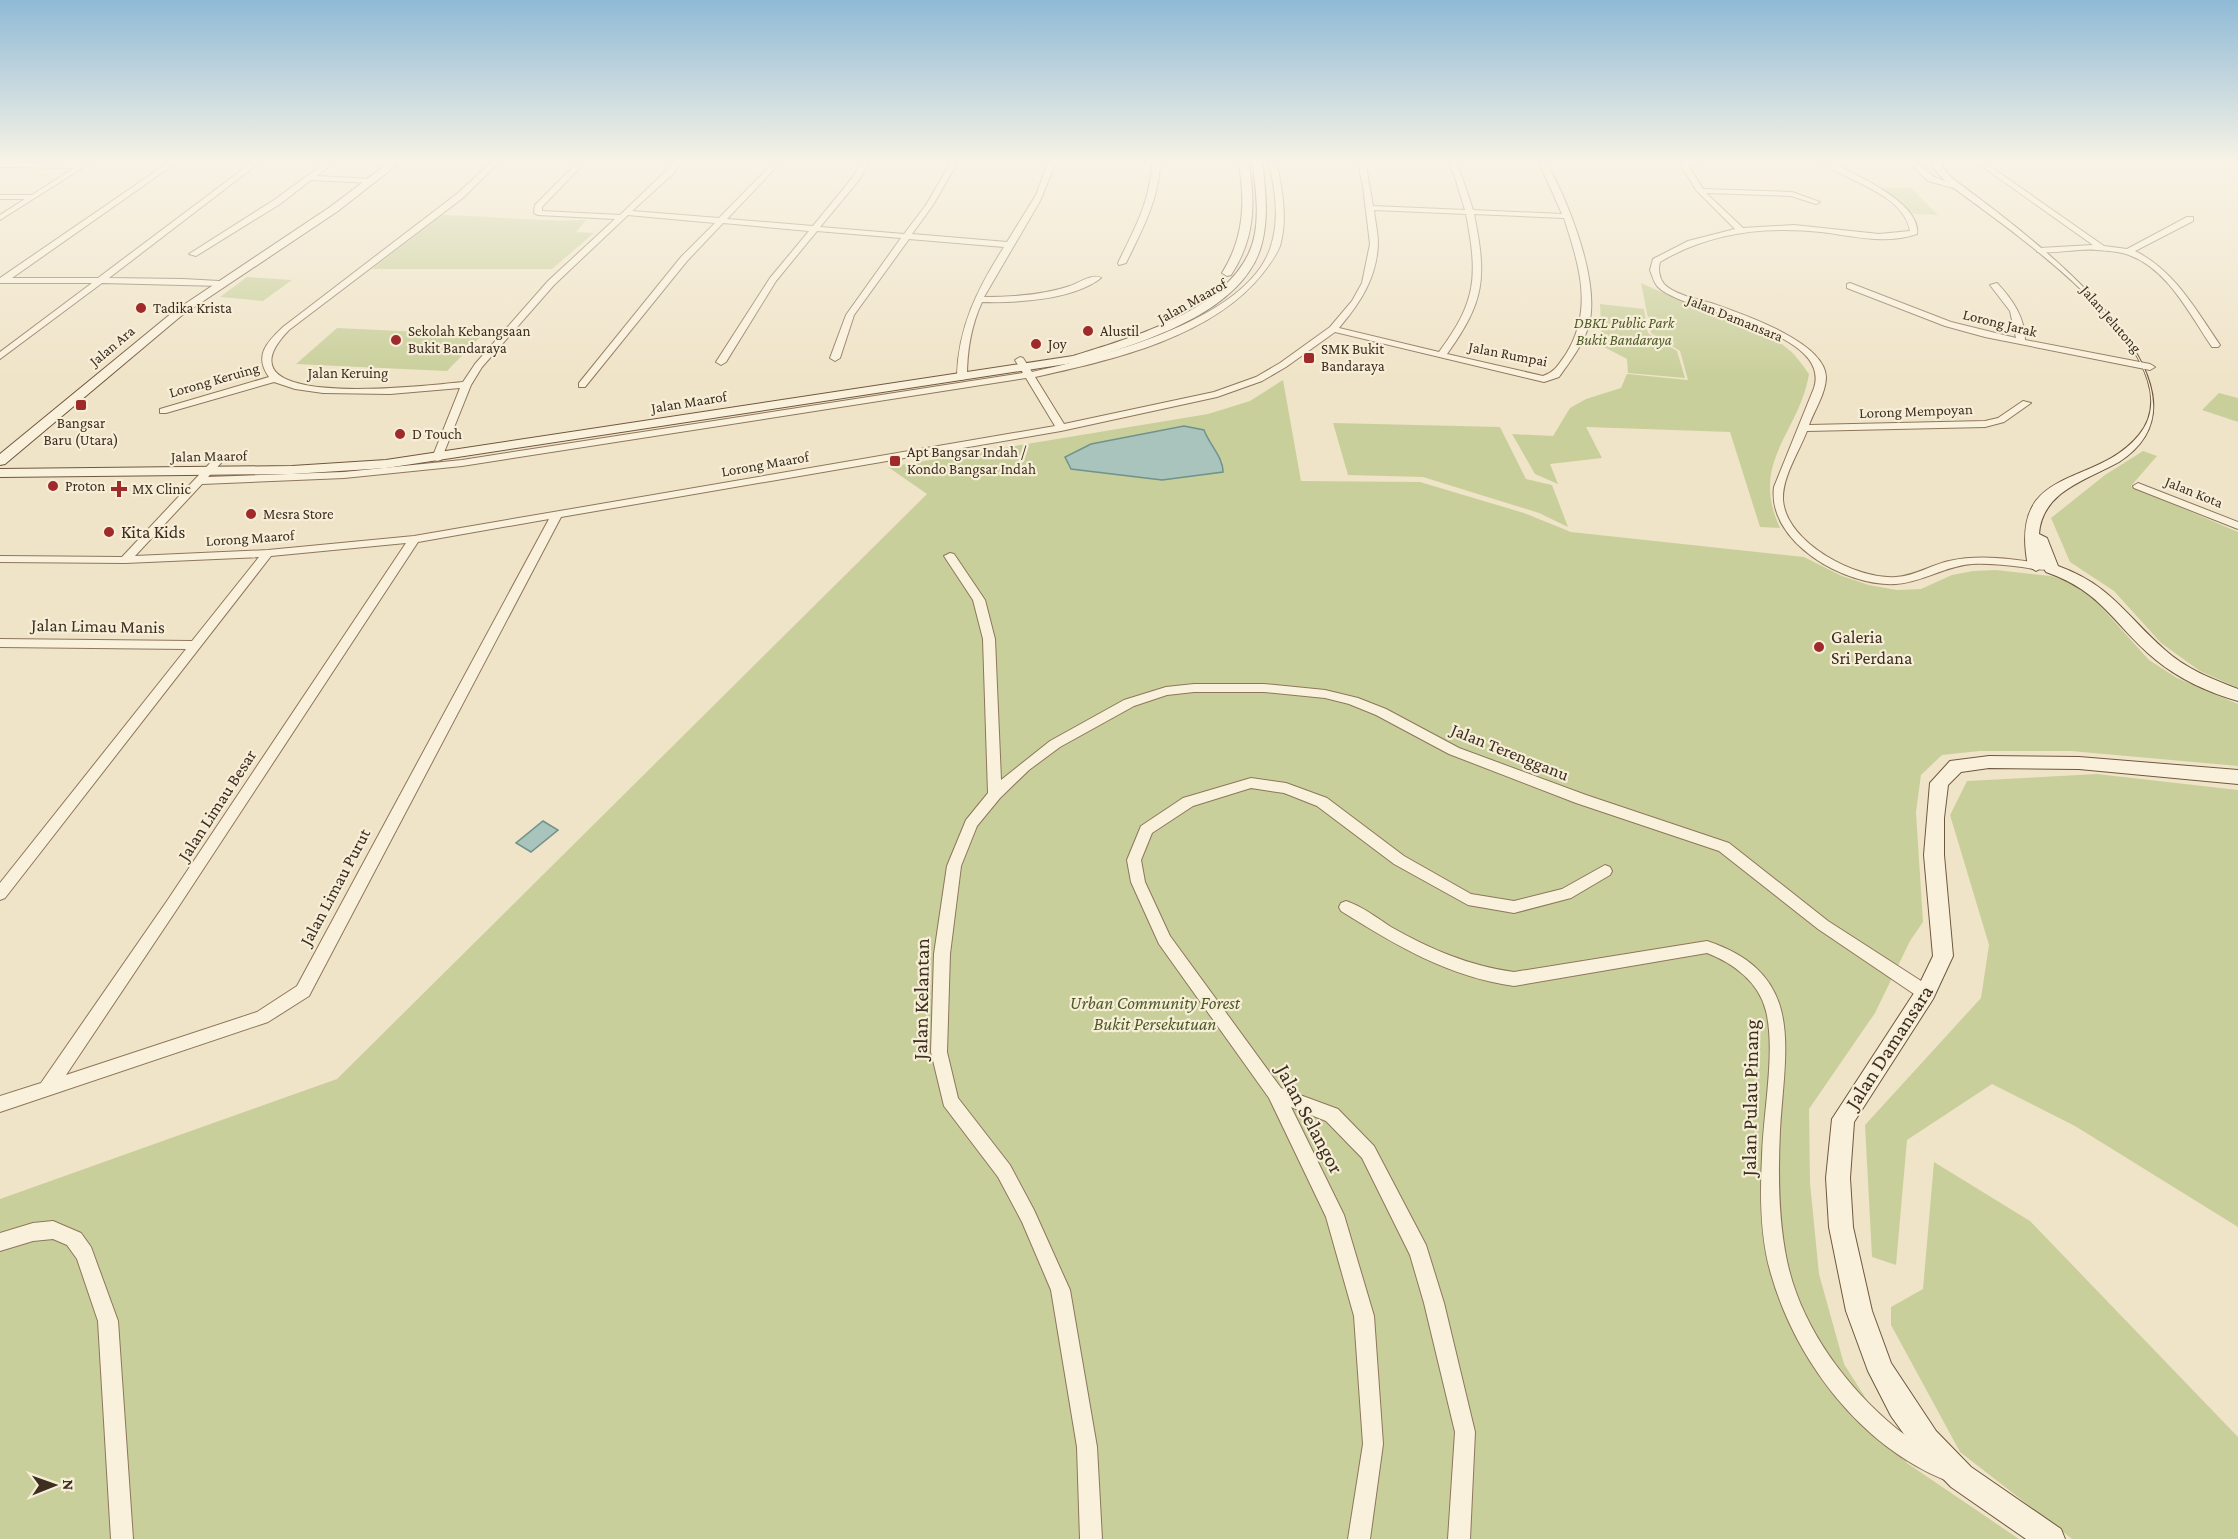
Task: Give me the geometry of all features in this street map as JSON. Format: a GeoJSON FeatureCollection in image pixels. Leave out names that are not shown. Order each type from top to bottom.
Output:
{"type":"FeatureCollection","features":[{"type":"Feature","properties":{"kind":"street"},"geometry":{"type":"LineString","coordinates":[[1,280],[72,232]]}},
{"type":"Feature","properties":{"kind":"street"},"geometry":{"type":"LineString","coordinates":[[0,356],[164,232]]}},
{"type":"Feature","properties":{"kind":"street"},"geometry":{"type":"LineString","coordinates":[[193,254],[227,232]]}},
{"type":"Feature","properties":{"kind":"street","name":"Jalan Ara"},"geometry":{"type":"LineString","coordinates":[[0,462],[153,333],[230,276],[296,232]]}},
{"type":"Feature","properties":{"kind":"street"},"geometry":{"type":"LineString","coordinates":[[273,379],[266,366],[269,350],[285,330],[413,232]]}},
{"type":"Feature","properties":{"kind":"street"},"geometry":{"type":"LineString","coordinates":[[439,453],[466,385],[478,366],[551,283],[607,232]]}},
{"type":"Feature","properties":{"kind":"street"},"geometry":{"type":"LineString","coordinates":[[582,386],[684,260],[712,232]]}},
{"type":"Feature","properties":{"kind":"street"},"geometry":{"type":"LineString","coordinates":[[721,362],[773,280],[813,232]]}},
{"type":"Feature","properties":{"kind":"street"},"geometry":{"type":"LineString","coordinates":[[853,232],[1011,245]]}},
{"type":"Feature","properties":{"kind":"street"},"geometry":{"type":"LineString","coordinates":[[835,358],[850,315],[908,232]]}},
{"type":"Feature","properties":{"kind":"street"},"geometry":{"type":"LineString","coordinates":[[961,373],[963,337],[979,299],[1019,232]]}},
{"type":"Feature","properties":{"kind":"street"},"geometry":{"type":"LineString","coordinates":[[1122,262],[1136,232]]}},
{"type":"Feature","properties":{"kind":"street","name":"Jalan Maarof"},"geometry":{"type":"LineString","coordinates":[[1025,367],[1133,332],[1180,311],[1217,284],[1236,261],[1245,232]]}},
{"type":"Feature","properties":{"kind":"street","name":"Jalan Maarof"},"geometry":{"type":"LineString","coordinates":[[0,462],[344,476],[462,463],[1075,358],[1141,338],[1197,310],[1230,286],[1249,263],[1256,245],[1258,232]]}},
{"type":"Feature","properties":{"kind":"street","name":"Jalan Maarof"},"geometry":{"type":"LineString","coordinates":[[0,473],[292,470],[439,453],[961,373],[1107,357],[1153,341],[1227,304],[1251,284],[1271,257],[1277,232]]}},
{"type":"Feature","properties":{"kind":"street","name":"Lorong Maarof"},"geometry":{"type":"LineString","coordinates":[[0,559],[125,560],[268,553],[414,539],[1143,412],[1249,383],[1283,365],[1333,329],[1356,302],[1365,283],[1374,243],[1373,232]]}},
{"type":"Feature","properties":{"kind":"street"},"geometry":{"type":"LineString","coordinates":[[1443,353],[1472,307],[1478,264],[1472,232]]}},
{"type":"Feature","properties":{"kind":"street","name":"Jalan Rumpai"},"geometry":{"type":"LineString","coordinates":[[1333,329],[1443,353],[1544,379],[1556,375],[1578,339],[1586,317],[1584,277],[1571,232]]}},
{"type":"Feature","properties":{"kind":"street","name":"Jalan Damansara"},"geometry":{"type":"LineString","coordinates":[[1734,232],[1671,252],[1656,261],[1654,270],[1665,288],[1787,338],[1813,358],[1820,369],[1821,380],[1780,477],[1778,508],[1782,519],[1795,536],[1824,558],[1870,578],[1893,581],[1910,580],[1940,567],[1964,562],[1989,561],[2043,567],[2073,575],[2107,597],[2162,657],[2185,672],[2238,694]]}},
{"type":"Feature","properties":{"kind":"street","name":"Jalan Damansara"},"geometry":{"type":"LineString","coordinates":[[1845,232],[1896,236],[1914,232]]}},
{"type":"Feature","properties":{"kind":"street","name":"Jalan Jelutong"},"geometry":{"type":"LineString","coordinates":[[2016,232],[2074,277],[2110,313],[2135,343],[2150,367],[2158,399],[2157,418],[2140,442],[2116,459],[2064,484],[2041,503],[2030,532],[2043,567]]}},
{"type":"Feature","properties":{"kind":"street"},"geometry":{"type":"LineString","coordinates":[[2079,232],[2103,249]]}},
{"type":"Feature","properties":{"kind":"street"},"geometry":{"type":"LineString","coordinates":[[2131,253],[2131,249],[2165,232]]}},
{"type":"Feature","properties":{"kind":"street"},"geometry":{"type":"LineString","coordinates":[[2040,250],[2103,249],[2161,260]]}},
{"type":"Feature","properties":{"kind":"street"},"geometry":{"type":"LineString","coordinates":[[2143,258],[2180,293],[2215,345]]}},
{"type":"Feature","properties":{"kind":"street"},"geometry":{"type":"LineString","coordinates":[[183,281],[230,276]]}},
{"type":"Feature","properties":{"kind":"street"},"geometry":{"type":"LineString","coordinates":[[979,299],[1044,296],[1076,287],[1096,278]]}},
{"type":"Feature","properties":{"kind":"street"},"geometry":{"type":"LineString","coordinates":[[1,280],[183,281],[219,284]]}},
{"type":"Feature","properties":{"kind":"street"},"geometry":{"type":"LineString","coordinates":[[1994,285],[2005,296],[2016,314],[2022,332],[2021,343]]}},
{"type":"Feature","properties":{"kind":"street","name":"Lorong Jarak"},"geometry":{"type":"LineString","coordinates":[[1850,286],[1948,324],[2021,343],[2150,367]]}},
{"type":"Feature","properties":{"kind":"street"},"geometry":{"type":"LineString","coordinates":[[1025,367],[1060,428]]}},
{"type":"Feature","properties":{"kind":"street","name":"Jalan Keruing"},"geometry":{"type":"LineString","coordinates":[[273,379],[285,386],[332,391],[466,385]]}},
{"type":"Feature","properties":{"kind":"street","name":"Lorong Keruing"},"geometry":{"type":"LineString","coordinates":[[163,411],[273,379]]}},
{"type":"Feature","properties":{"kind":"street","name":"Lorong Mempoyan"},"geometry":{"type":"LineString","coordinates":[[1802,428],[1985,424],[2001,420],[2026,404]]}},
{"type":"Feature","properties":{"kind":"street"},"geometry":{"type":"LineString","coordinates":[[125,560],[207,472]]}},
{"type":"Feature","properties":{"kind":"street","name":"Jalan Kota"},"geometry":{"type":"LineString","coordinates":[[2138,486],[2238,526]]}},
{"type":"Feature","properties":{"kind":"street","name":"Jalan Limau Purut"},"geometry":{"type":"LineString","coordinates":[[0,1104],[262,1017],[303,991],[557,515]]}},
{"type":"Feature","properties":{"kind":"street"},"geometry":{"type":"LineString","coordinates":[[2036,516],[2043,567]]}},
{"type":"Feature","properties":{"kind":"street"},"geometry":{"type":"LineString","coordinates":[[2040,534],[2055,557],[2073,575]]}},
{"type":"Feature","properties":{"kind":"street","name":"Jalan Limau Besar"},"geometry":{"type":"LineString","coordinates":[[47,1088],[178,896],[414,539]]}},
{"type":"Feature","properties":{"kind":"street"},"geometry":{"type":"LineString","coordinates":[[0,894],[268,553]]}},
{"type":"Feature","properties":{"kind":"street"},"geometry":{"type":"LineString","coordinates":[[950,556],[979,600],[989,639],[995,794]]}},
{"type":"Feature","properties":{"kind":"street","name":"Jalan Limau Manis"},"geometry":{"type":"LineString","coordinates":[[0,643],[197,645]]}},
{"type":"Feature","properties":{"kind":"street","name":"Jalan Terengganu"},"geometry":{"type":"LineString","coordinates":[[995,794],[1024,767],[1055,744],[1129,704],[1166,691],[1223,687],[1325,694],[1381,712],[1454,752],[1724,847],[1823,925],[1926,993]]}},
{"type":"Feature","properties":{"kind":"street","name":"Jalan Damansara"},"geometry":{"type":"LineString","coordinates":[[2051,1539],[1961,1477],[1926,1441],[1901,1407],[1881,1371],[1859,1311],[1841,1227],[1838,1178],[1843,1119],[1926,993],[1943,956],[1934,855],[1939,783],[1956,766],[1989,762],[2079,763],[2238,777]]}},
{"type":"Feature","properties":{"kind":"street","name":"Jalan Selangor"},"geometry":{"type":"LineString","coordinates":[[1359,1539],[1372,1444],[1364,1316],[1335,1215],[1275,1093],[1164,940],[1138,882],[1134,860],[1146,830],[1188,802],[1251,783],[1286,788],[1322,802],[1400,860],[1468,899],[1514,907],[1566,894],[1605,871]]}},
{"type":"Feature","properties":{"kind":"street","name":"Jalan Kelantan"},"geometry":{"type":"LineString","coordinates":[[995,794],[971,824],[954,866],[942,954],[939,1052],[950,1101],[1004,1172],[1028,1216],[1060,1290],[1087,1447],[1091,1539]]}},
{"type":"Feature","properties":{"kind":"street","name":"Jalan Pulau Pinang"},"geometry":{"type":"LineString","coordinates":[[1346,907],[1420,950],[1497,978],[1514,979],[1707,948],[1728,954],[1745,964],[1759,978],[1775,1012],[1770,1156],[1772,1217],[1780,1273],[1806,1338],[1840,1386],[1876,1425],[1928,1463],[1961,1477]]}},
{"type":"Feature","properties":{"kind":"street"},"geometry":{"type":"LineString","coordinates":[[1275,1093],[1332,1115],[1368,1152],[1419,1252],[1434,1303],[1465,1432],[1459,1539]]}},
{"type":"Feature","properties":{"kind":"street"},"geometry":{"type":"LineString","coordinates":[[0,1242],[33,1232],[53,1230],[74,1239],[84,1254],[108,1321],[122,1539]]}},
{"type":"Feature","properties":{"kind":"green space"},"geometry":{"type":"Polygon","coordinates":[[[420,232],[594,233],[552,269],[372,269],[420,232]]]}},
{"type":"Feature","properties":{"kind":"green space"},"geometry":{"type":"Polygon","coordinates":[[[247,277],[292,280],[263,301],[220,297],[247,277]]]}},
{"type":"Feature","properties":{"kind":"green space"},"geometry":{"type":"Polygon","coordinates":[[[1641,283],[1737,320],[1773,338],[1791,351],[1809,374],[1804,395],[1773,466],[1770,484],[1772,505],[1780,528],[1760,527],[1730,432],[1586,427],[1602,458],[1550,464],[1558,484],[1535,474],[1512,434],[1553,436],[1570,408],[1586,399],[1621,388],[1627,374],[1688,380],[1680,351],[1651,333],[1641,283]]]}},
{"type":"Feature","properties":{"kind":"green space","name":"DBKL Public Park Bukit Bandaraya"},"geometry":{"type":"Polygon","coordinates":[[[1600,304],[1644,309],[1648,333],[1677,351],[1685,378],[1628,373],[1627,359],[1602,346],[1600,304]]]}},
{"type":"Feature","properties":{"kind":"green space"},"geometry":{"type":"Polygon","coordinates":[[[337,328],[482,335],[447,371],[296,364],[337,328]]]}},
{"type":"Feature","properties":{"kind":"green space","name":"Urban Community Forest Bukit Persekutuan"},"geometry":{"type":"Polygon","coordinates":[[[1283,380],[1301,481],[1420,482],[1524,513],[1571,532],[1804,557],[1842,576],[1869,585],[1897,590],[1921,589],[1952,575],[1973,571],[1996,570],[2051,576],[2068,581],[2094,599],[2149,660],[2177,678],[2238,704],[2238,766],[2071,751],[1980,751],[1942,755],[1921,775],[1916,812],[1923,922],[1910,941],[1875,1013],[1809,1109],[1810,1183],[1819,1274],[1844,1364],[1907,1463],[2019,1539],[0,1539],[0,1199],[337,1079],[927,494],[888,467],[1208,414],[1250,401],[1283,380]],[[1184,426],[1091,444],[1065,457],[1223,463],[1209,445],[1184,426]]]}},
{"type":"Feature","properties":{"kind":"green space"},"geometry":{"type":"Polygon","coordinates":[[[2219,393],[2238,398],[2238,422],[2202,410],[2219,393]]]}},
{"type":"Feature","properties":{"kind":"green space"},"geometry":{"type":"Polygon","coordinates":[[[1333,423],[1500,427],[1526,479],[1552,485],[1568,527],[1539,513],[1423,477],[1348,475],[1333,423]]]}},
{"type":"Feature","properties":{"kind":"green space"},"geometry":{"type":"Polygon","coordinates":[[[2143,451],[2157,456],[2131,486],[2238,532],[2238,688],[2200,671],[2161,643],[2114,591],[2070,562],[2051,518],[2105,475],[2143,451]]]}},
{"type":"Feature","properties":{"kind":"green space"},"geometry":{"type":"Polygon","coordinates":[[[2097,774],[2238,790],[2238,1227],[2075,1126],[1992,1084],[1907,1140],[1896,1265],[1872,1257],[1865,1125],[1981,998],[1989,945],[1950,815],[1967,781],[2097,774]]]}},
{"type":"Feature","properties":{"kind":"green space"},"geometry":{"type":"Polygon","coordinates":[[[1934,1162],[2030,1221],[2238,1437],[2238,1539],[2072,1539],[1960,1452],[1891,1325],[1891,1307],[1923,1289],[1934,1162]]]}},
{"type":"Feature","properties":{"kind":"water"},"geometry":{"type":"Polygon","coordinates":[[[1184,426],[1204,430],[1221,461],[1223,472],[1162,480],[1071,469],[1065,457],[1091,444],[1184,426]]]}},
{"type":"Feature","properties":{"kind":"water"},"geometry":{"type":"Polygon","coordinates":[[[543,821],[558,830],[531,852],[516,843],[543,821]]]}},
{"type":"Feature","properties":{"kind":"place","name":"Tadika Krista"},"geometry":{"type":"Point","coordinates":[141,308]}},
{"type":"Feature","properties":{"kind":"place","name":"Alustil"},"geometry":{"type":"Point","coordinates":[1088,331]}},
{"type":"Feature","properties":{"kind":"place","name":"Sekolah Kebangsaan Bukit Bandaraya"},"geometry":{"type":"Point","coordinates":[396,340]}},
{"type":"Feature","properties":{"kind":"place","name":"Joy"},"geometry":{"type":"Point","coordinates":[1036,344]}},
{"type":"Feature","properties":{"kind":"place","name":"SMK Bukit Bandaraya"},"geometry":{"type":"Point","coordinates":[1309,358]}},
{"type":"Feature","properties":{"kind":"place","name":"Bangsar Baru (Utara)"},"geometry":{"type":"Point","coordinates":[81,405]}},
{"type":"Feature","properties":{"kind":"place","name":"D Touch"},"geometry":{"type":"Point","coordinates":[400,434]}},
{"type":"Feature","properties":{"kind":"place","name":"Apt Bangsar Indah / Kondo Bangsar Indah"},"geometry":{"type":"Point","coordinates":[895,461]}},
{"type":"Feature","properties":{"kind":"place","name":"Proton"},"geometry":{"type":"Point","coordinates":[53,486]}},
{"type":"Feature","properties":{"kind":"place","name":"MX Clinic"},"geometry":{"type":"Point","coordinates":[119,489]}},
{"type":"Feature","properties":{"kind":"place","name":"Mesra Store"},"geometry":{"type":"Point","coordinates":[251,514]}},
{"type":"Feature","properties":{"kind":"place","name":"Kita Kids"},"geometry":{"type":"Point","coordinates":[109,532]}},
{"type":"Feature","properties":{"kind":"place","name":"Galeria Sri Perdana"},"geometry":{"type":"Point","coordinates":[1819,647]}}]}
